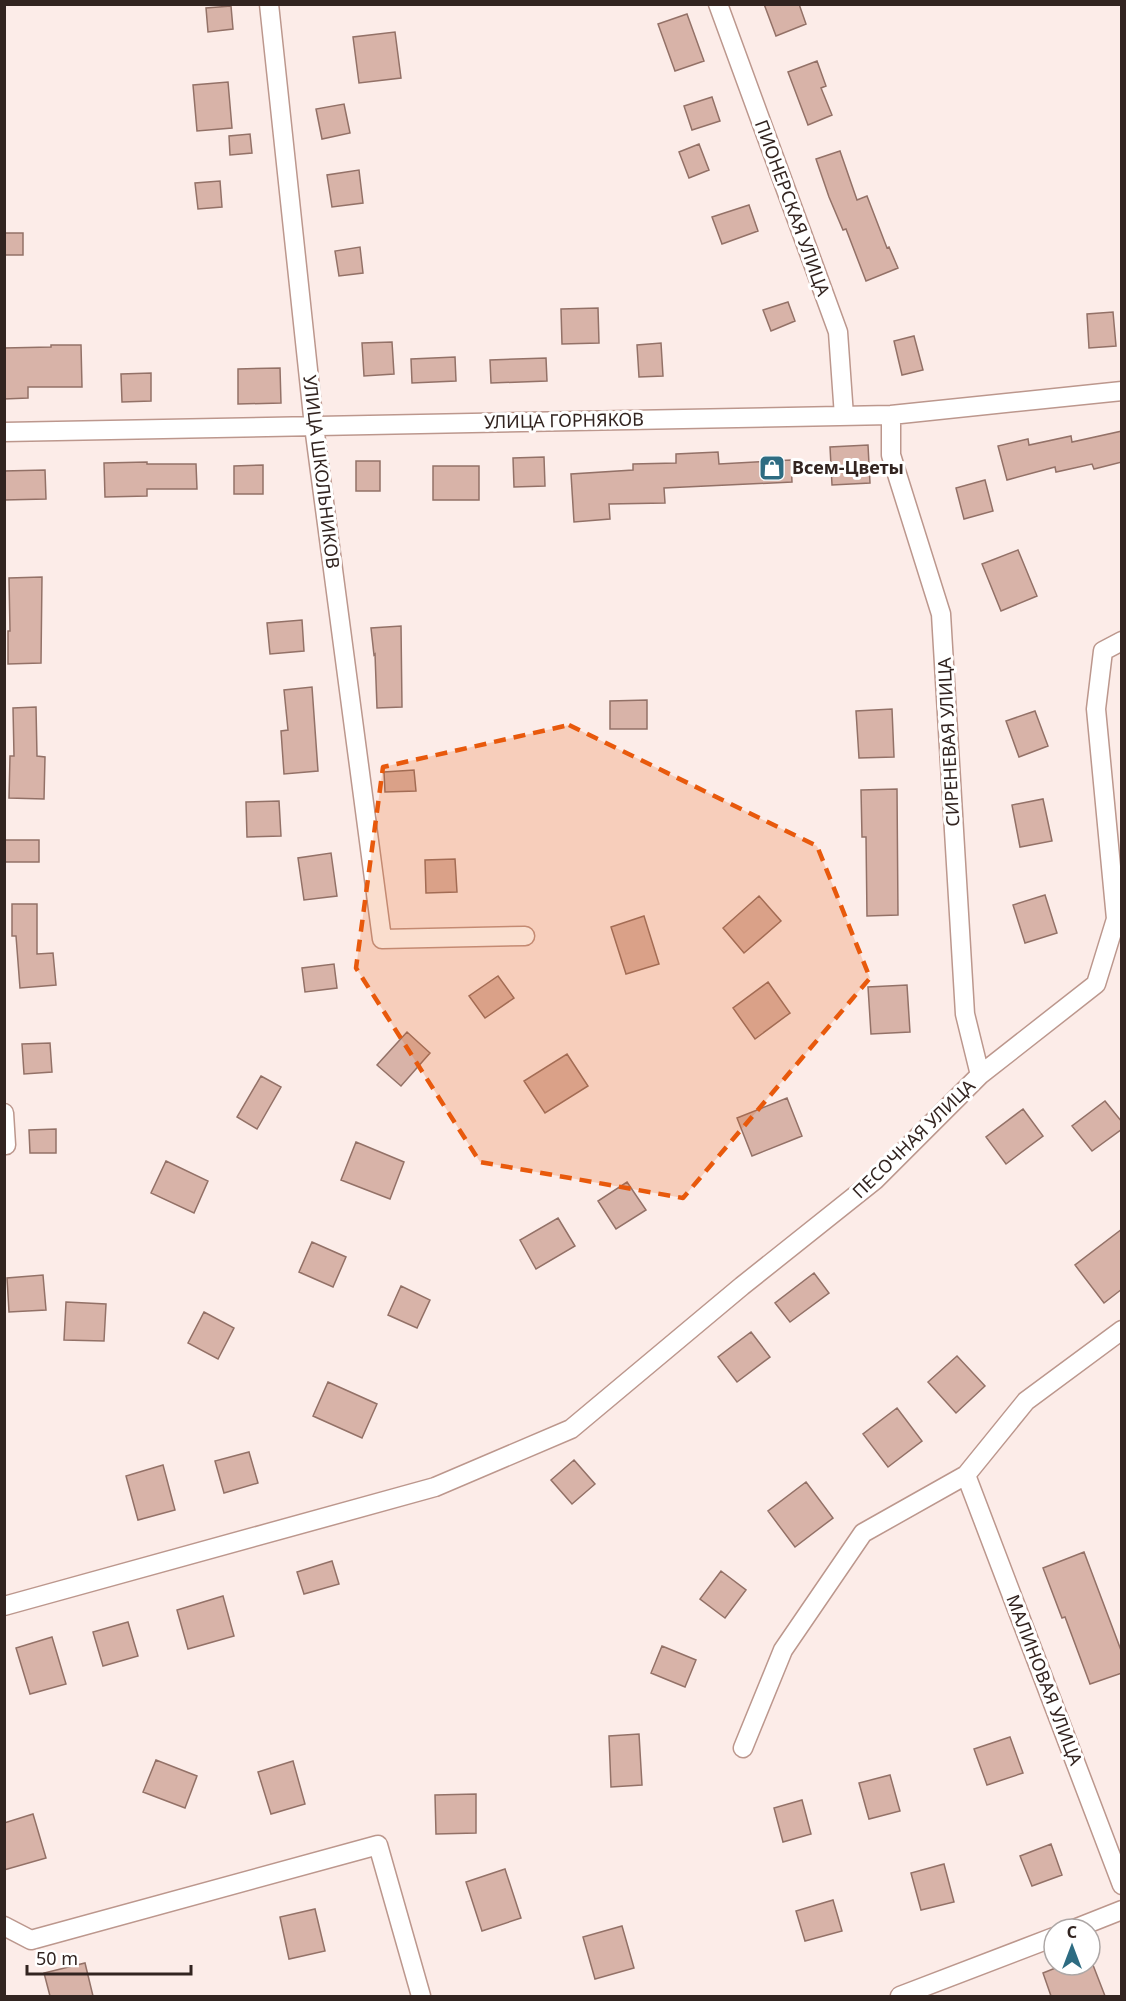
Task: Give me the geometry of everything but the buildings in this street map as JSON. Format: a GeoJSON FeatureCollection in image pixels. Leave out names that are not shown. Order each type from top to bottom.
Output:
{"type":"FeatureCollection","features":[{"type":"Feature","properties":{"kind":"street","name":"УЛИЦА ШКОЛЬНИКОВ"},"geometry":{"type":"LineString","coordinates":[[269,4],[314,426],[382,939],[525,936]]}},
{"type":"Feature","properties":{"kind":"street","name":"ПИОНЕРСКАЯ УЛИЦА"},"geometry":{"type":"LineString","coordinates":[[718,4],[838,332],[844,416]]}},
{"type":"Feature","properties":{"kind":"street","name":"УЛИЦА ГОРНЯКОВ"},"geometry":{"type":"LineString","coordinates":[[4,432],[891,415],[1122,391]]}},
{"type":"Feature","properties":{"kind":"street","name":"СИРЕНЕВАЯ УЛИЦА"},"geometry":{"type":"LineString","coordinates":[[891,415],[891,455],[941,614],[965,1014],[980,1075]]}},
{"type":"Feature","properties":{"kind":"street","name":"ПЕСОЧНАЯ УЛИЦА"},"geometry":{"type":"LineString","coordinates":[[4,1606],[435,1487],[571,1429],[742,1286],[875,1180],[980,1075],[1096,984],[1116,919],[1096,709],[1103,651],[1122,641]]}},
{"type":"Feature","properties":{"kind":"street"},"geometry":{"type":"LineString","coordinates":[[4,1113],[6,1145]]}},
{"type":"Feature","properties":{"kind":"street"},"geometry":{"type":"LineString","coordinates":[[743,1748],[783,1650],[863,1533],[966,1475],[1026,1401],[1122,1330]]}},
{"type":"Feature","properties":{"kind":"street","name":"МАЛИНОВАЯ УЛИЦА"},"geometry":{"type":"LineString","coordinates":[[966,1475],[1122,1885]]}},
{"type":"Feature","properties":{"kind":"street"},"geometry":{"type":"LineString","coordinates":[[4,1926],[31,1940],[378,1845],[421,1996]]}},
{"type":"Feature","properties":{"kind":"street"},"geometry":{"type":"LineString","coordinates":[[1102,1918],[1122,1910]]}},
{"type":"Feature","properties":{"kind":"street"},"geometry":{"type":"LineString","coordinates":[[900,1996],[1042,1942]]}},
{"type":"Feature","properties":{"kind":"highlighted area"},"geometry":{"type":"Polygon","coordinates":[[[569,725],[817,846],[870,978],[683,1198],[480,1162],[356,968],[383,767],[569,725]]]}},
{"type":"Feature","properties":{"kind":"place","name":"Всем-Цветы"},"geometry":{"type":"Point","coordinates":[772,468]}}]}
